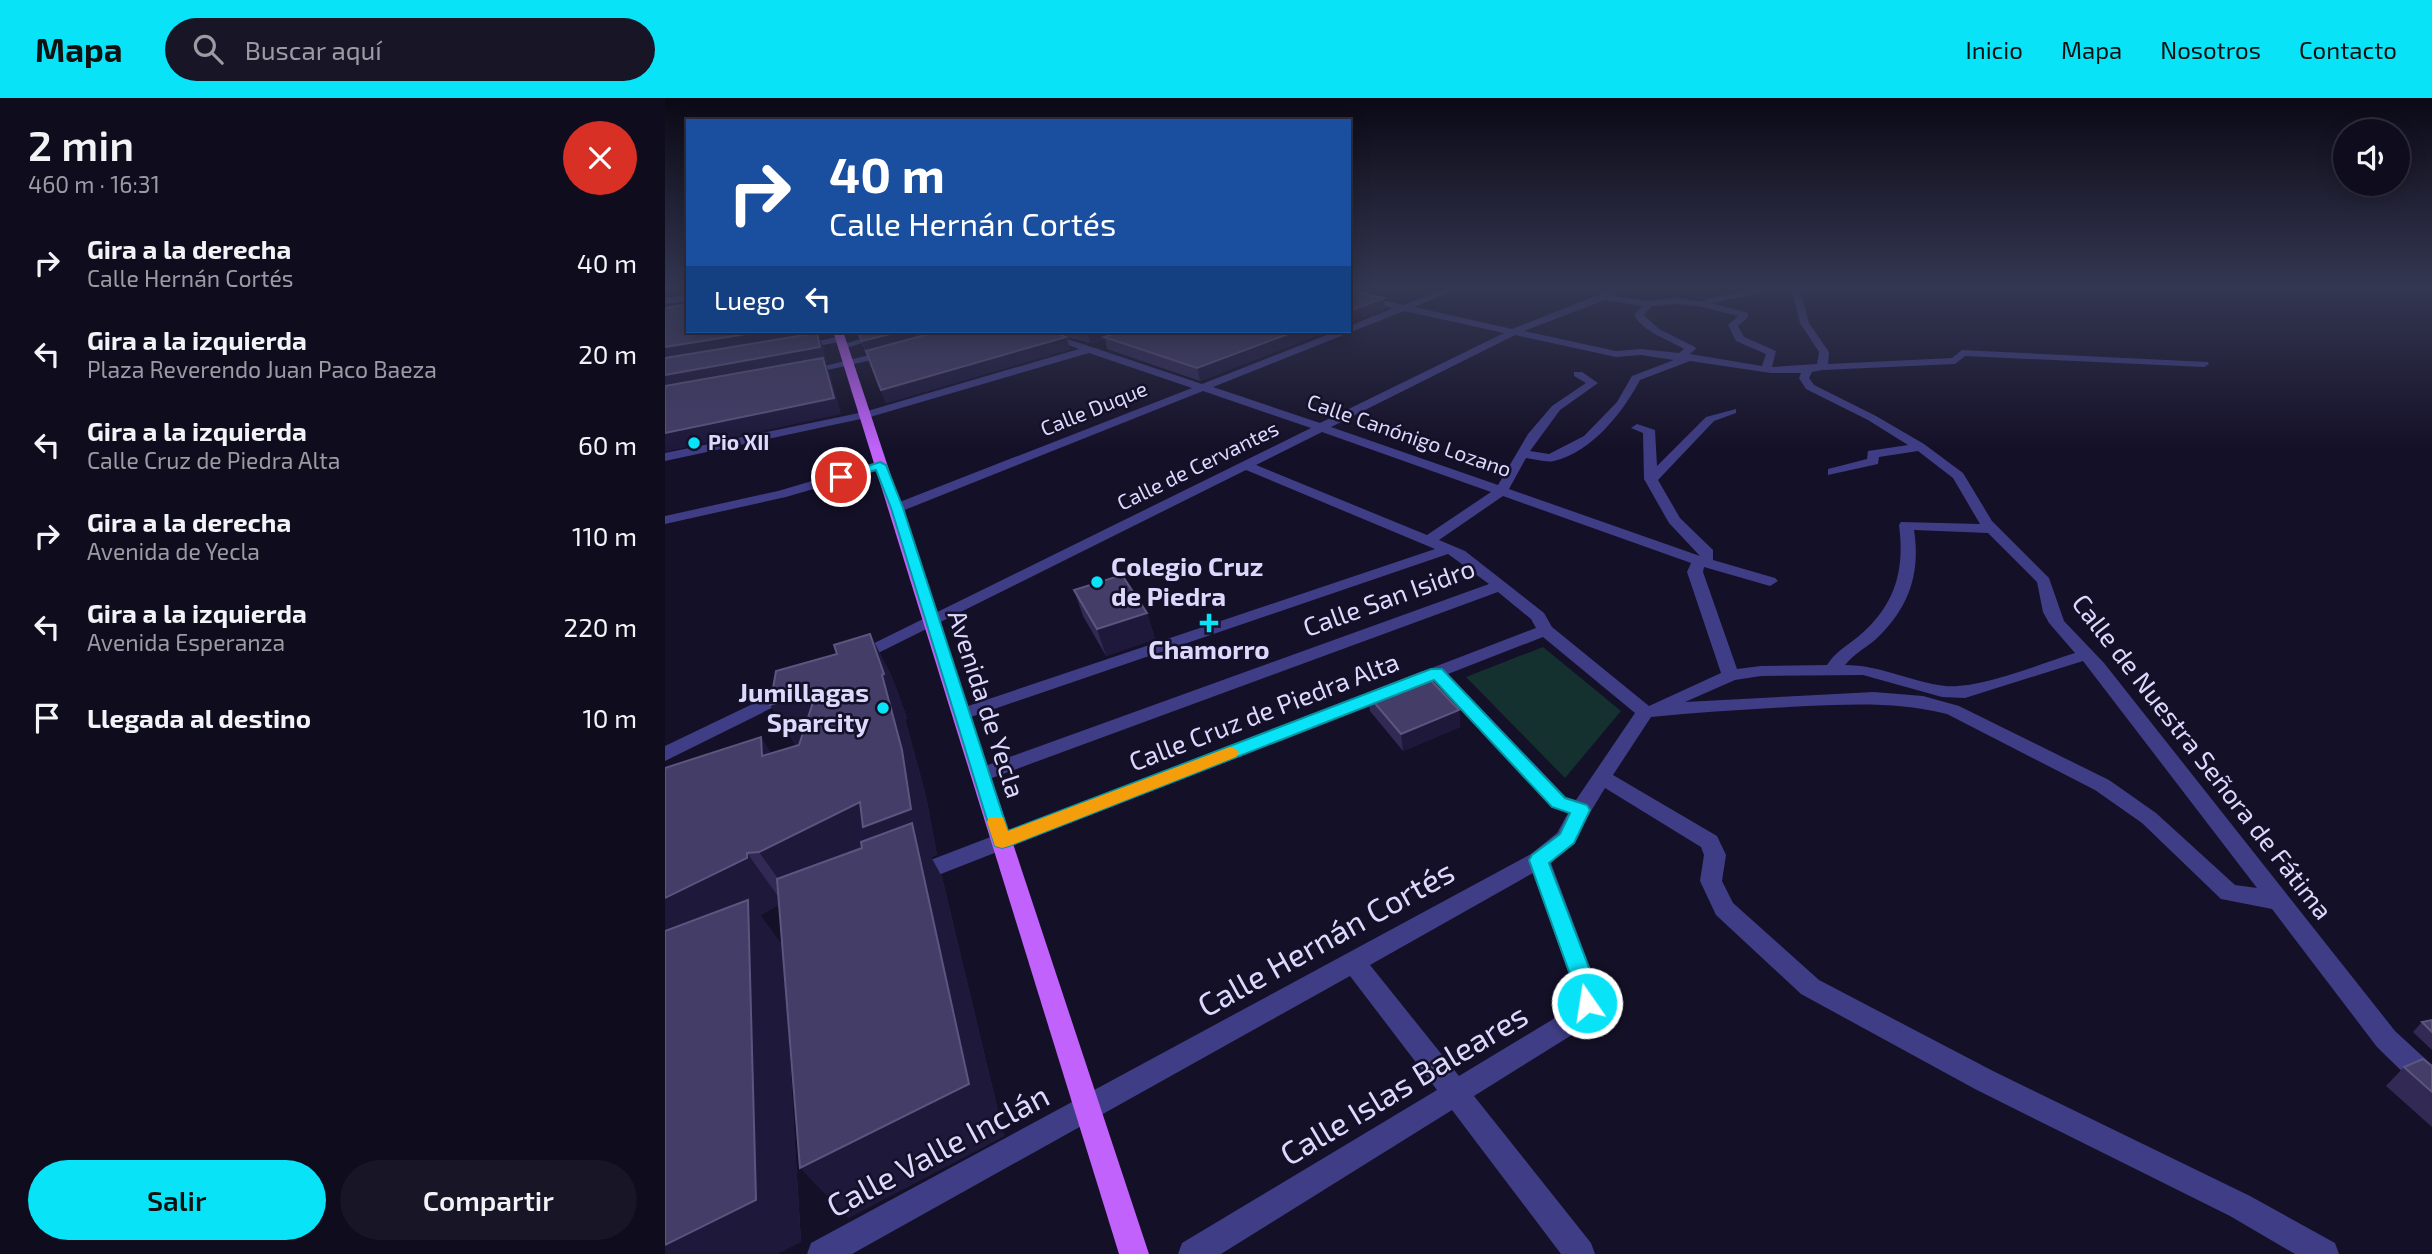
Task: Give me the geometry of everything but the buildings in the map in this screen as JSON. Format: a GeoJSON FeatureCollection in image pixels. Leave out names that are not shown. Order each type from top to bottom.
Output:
{"type":"FeatureCollection","features":[{"type":"Feature","properties":{"kind":"main road","name":"Avenida de Yecla"},"geometry":{"type":"LineString","coordinates":[[843,345],[1135,1254]]}},
{"type":"Feature","properties":{"kind":"street","name":"Calle Canónigo Lozano"},"geometry":{"type":"LineString","coordinates":[[1067,342],[1323,428],[1701,561],[1770,581]]}},
{"type":"Feature","properties":{"kind":"street"},"geometry":{"type":"LineString","coordinates":[[665,457],[866,415],[1113,342]]}},
{"type":"Feature","properties":{"kind":"street","name":"Calle Duque"},"geometry":{"type":"LineString","coordinates":[[897,508],[1317,342]]}},
{"type":"Feature","properties":{"kind":"street","name":"Calle de Cervantes"},"geometry":{"type":"LineString","coordinates":[[835,670],[1493,342]]}},
{"type":"Feature","properties":{"kind":"street"},"geometry":{"type":"LineString","coordinates":[[1563,342],[1616,354],[1641,350],[1766,368],[1814,369],[1955,360],[1962,354],[2204,364]]}},
{"type":"Feature","properties":{"kind":"street"},"geometry":{"type":"LineString","coordinates":[[1523,454],[1551,458],[1588,439],[1622,404],[1636,378],[1682,358],[1691,349],[1677,342]]}},
{"type":"Feature","properties":{"kind":"street"},"geometry":{"type":"LineString","coordinates":[[1747,342],[1772,353],[1766,368]]}},
{"type":"Feature","properties":{"kind":"street"},"geometry":{"type":"LineString","coordinates":[[1814,369],[1824,352],[1816,342]]}},
{"type":"Feature","properties":{"kind":"street"},"geometry":{"type":"LineString","coordinates":[[787,348],[843,345],[898,351]]}},
{"type":"Feature","properties":{"kind":"street"},"geometry":{"type":"LineString","coordinates":[[797,374],[843,345]]}},
{"type":"Feature","properties":{"kind":"street","name":"Calle de Nuestra Señora de Fátima"},"geometry":{"type":"LineString","coordinates":[[1814,369],[1804,378],[1810,387],[1872,418],[1920,447],[1958,477],[1992,529],[2044,581],[2051,612],[2057,623],[2085,654],[2281,901],[2386,1039],[2432,1083]]}},
{"type":"Feature","properties":{"kind":"street"},"geometry":{"type":"LineString","coordinates":[[1428,541],[1501,491],[1534,434],[1556,408],[1593,383],[1578,374]]}},
{"type":"Feature","properties":{"kind":"street"},"geometry":{"type":"LineString","coordinates":[[1651,479],[1710,419],[1732,411]]}},
{"type":"Feature","properties":{"kind":"street"},"geometry":{"type":"LineString","coordinates":[[1637,428],[1649,430],[1651,479],[1674,520],[1708,553],[1697,565],[1695,572],[1731,676]]}},
{"type":"Feature","properties":{"kind":"street"},"geometry":{"type":"LineString","coordinates":[[1833,472],[1874,461],[1872,454],[1920,447]]}},
{"type":"Feature","properties":{"kind":"street"},"geometry":{"type":"LineString","coordinates":[[665,520],[781,494],[880,465]]}},
{"type":"Feature","properties":{"kind":"street"},"geometry":{"type":"LineString","coordinates":[[1247,466],[1459,554],[1538,616],[1545,630],[1646,712],[1724,704],[1874,698],[1923,702],[1954,710],[2102,785],[2149,818],[2229,892],[2281,901]]}},
{"type":"Feature","properties":{"kind":"street"},"geometry":{"type":"LineString","coordinates":[[1835,669],[1839,660],[1884,622],[1906,588],[1911,547],[1906,526],[1992,529]]}},
{"type":"Feature","properties":{"kind":"street"},"geometry":{"type":"LineString","coordinates":[[962,714],[1450,549]]}},
{"type":"Feature","properties":{"kind":"street","name":"Calle San Isidro"},"geometry":{"type":"LineString","coordinates":[[981,775],[1499,586]]}},
{"type":"Feature","properties":{"kind":"street","name":"Calle Cruz de Piedra Alta"},"geometry":{"type":"LineString","coordinates":[[900,881],[1545,630]]}},
{"type":"Feature","properties":{"kind":"street"},"geometry":{"type":"LineString","coordinates":[[1646,712],[1731,676],[1761,671],[1863,670],[1943,691],[1965,692],[2085,654]]}},
{"type":"Feature","properties":{"kind":"street"},"geometry":{"type":"LineString","coordinates":[[1437,673],[1559,802],[1580,810]]}},
{"type":"Feature","properties":{"kind":"street"},"geometry":{"type":"LineString","coordinates":[[665,754],[811,682]]}},
{"type":"Feature","properties":{"kind":"street","name":"Calle Hernán Cortés"},"geometry":{"type":"LineString","coordinates":[[1088,1110],[1560,846],[1601,777],[1646,712]]}},
{"type":"Feature","properties":{"kind":"street"},"geometry":{"type":"LineString","coordinates":[[1601,777],[1709,842],[1715,855],[1711,881],[1724,909],[1810,987],[1984,1080],[2240,1206],[2324,1254]]}},
{"type":"Feature","properties":{"kind":"street","name":"Calle Islas Baleares"},"geometry":{"type":"LineString","coordinates":[[1193,1254],[1574,1020],[1587,1003],[1588,994],[1539,860]]}},
{"type":"Feature","properties":{"kind":"street"},"geometry":{"type":"LineString","coordinates":[[1353,961],[1580,1254]]}},
{"type":"Feature","properties":{"kind":"street","name":"Calle Valle Inclán"},"geometry":{"type":"LineString","coordinates":[[822,1254],[1088,1110]]}},
{"type":"Feature","properties":{"kind":"green space"},"geometry":{"type":"Polygon","coordinates":[[[1543,647],[1621,711],[1565,778],[1466,677],[1543,647]]]}},
{"type":"Feature","properties":{"kind":"slow traffic"},"geometry":{"type":"LineString","coordinates":[[996,822],[1002,841],[1230,753]]}},
{"type":"Feature","properties":{"kind":"place","name":"Pio XII"},"geometry":{"type":"Point","coordinates":[694,443]}},
{"type":"Feature","properties":{"kind":"place","name":"Colegio Cruz de Piedra"},"geometry":{"type":"Point","coordinates":[1097,582]}},
{"type":"Feature","properties":{"kind":"place","name":"Chamorro"},"geometry":{"type":"Point","coordinates":[1209,623]}},
{"type":"Feature","properties":{"kind":"place","name":"Jumillagas Sparcity"},"geometry":{"type":"Point","coordinates":[883,708]}},
{"type":"Feature","properties":{"kind":"route"},"geometry":{"type":"LineString","coordinates":[[841,477],[880,465],[897,508],[1002,841],[1437,673],[1559,802],[1580,810],[1567,838],[1539,860],[1588,994],[1587,1003]]}}]}
